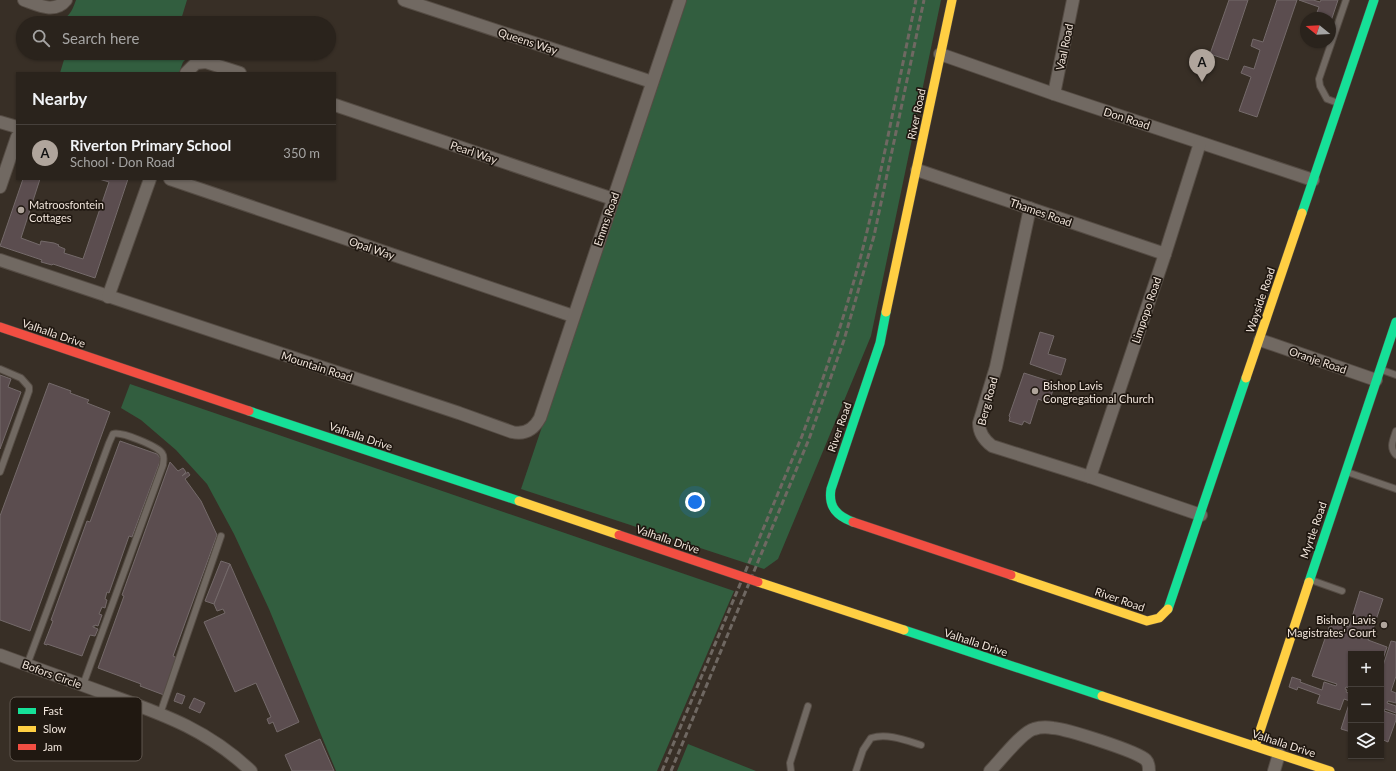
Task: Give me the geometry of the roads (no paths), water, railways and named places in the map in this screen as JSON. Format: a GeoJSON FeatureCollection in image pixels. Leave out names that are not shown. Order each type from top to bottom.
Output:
{"type":"FeatureCollection","features":[{"type":"Feature","properties":{"kind":"street"},"geometry":{"type":"LineString","coordinates":[[24,0],[49,8],[56,8],[62,5],[66,0]]}},
{"type":"Feature","properties":{"kind":"street","name":"Queens Way"},"geometry":{"type":"LineString","coordinates":[[404,0],[652,82]]}},
{"type":"Feature","properties":{"kind":"street","name":"Emms Road"},"geometry":{"type":"LineString","coordinates":[[526,432],[534,426],[540,418],[680,0]]}},
{"type":"Feature","properties":{"kind":"street","name":"River Road"},"geometry":{"type":"LineString","coordinates":[[952,0],[880,343],[831,489],[830,501],[839,515],[845,519],[1147,621],[1157,620],[1168,608]]}},
{"type":"Feature","properties":{"kind":"street","name":"Vaal Road"},"geometry":{"type":"LineString","coordinates":[[1054,94],[1073,0]]}},
{"type":"Feature","properties":{"kind":"street","name":"Wayside Road"},"geometry":{"type":"LineString","coordinates":[[1168,608],[1201,515],[1374,0]]}},
{"type":"Feature","properties":{"kind":"street","name":"Don Road"},"geometry":{"type":"LineString","coordinates":[[940,54],[1054,94],[1313,180]]}},
{"type":"Feature","properties":{"kind":"street"},"geometry":{"type":"LineString","coordinates":[[187,72],[196,63],[206,62],[237,72]]}},
{"type":"Feature","properties":{"kind":"street","name":"Pearl Way"},"geometry":{"type":"LineString","coordinates":[[336,105],[613,199]]}},
{"type":"Feature","properties":{"kind":"street"},"geometry":{"type":"LineString","coordinates":[[0,122],[16,127]]}},
{"type":"Feature","properties":{"kind":"street"},"geometry":{"type":"LineString","coordinates":[[0,188],[16,139]]}},
{"type":"Feature","properties":{"kind":"street","name":"Limpopo Road"},"geometry":{"type":"LineString","coordinates":[[1090,477],[1165,254],[1200,143]]}},
{"type":"Feature","properties":{"kind":"street","name":"Thames Road"},"geometry":{"type":"LineString","coordinates":[[917,170],[1165,254]]}},
{"type":"Feature","properties":{"kind":"street"},"geometry":{"type":"LineString","coordinates":[[108,297],[150,180]]}},
{"type":"Feature","properties":{"kind":"street","name":"Opal Way"},"geometry":{"type":"LineString","coordinates":[[173,180],[573,316]]}},
{"type":"Feature","properties":{"kind":"street","name":"Berg Road"},"geometry":{"type":"LineString","coordinates":[[1030,208],[996,367],[979,423],[979,429],[982,436],[992,446],[1090,477],[1201,515]]}},
{"type":"Feature","properties":{"kind":"street","name":"Mountain Road"},"geometry":{"type":"LineString","coordinates":[[0,260],[512,432],[526,432]]}},
{"type":"Feature","properties":{"kind":"street","name":"Myrtle Road"},"geometry":{"type":"LineString","coordinates":[[1254,746],[1396,322]]}},
{"type":"Feature","properties":{"kind":"street","name":"Valhalla Drive"},"geometry":{"type":"LineString","coordinates":[[0,327],[758,582],[1330,771]]}},
{"type":"Feature","properties":{"kind":"street","name":"Oranje Road"},"geometry":{"type":"LineString","coordinates":[[1260,340],[1378,375]]}},
{"type":"Feature","properties":{"kind":"street","name":"Bofors Circle"},"geometry":{"type":"LineString","coordinates":[[0,655],[115,697]]}},
{"type":"Feature","properties":{"kind":"street","name":"Bofors Circle"},"geometry":{"type":"LineString","coordinates":[[142,707],[191,727],[210,738],[251,771]]}},
{"type":"Feature","properties":{"kind":"street"},"geometry":{"type":"LineString","coordinates":[[990,771],[1026,733],[1043,727],[1054,728],[1103,742],[1138,755],[1145,759],[1148,763],[1149,771]]}},
{"type":"Feature","properties":{"kind":"street"},"geometry":{"type":"LineString","coordinates":[[1274,771],[1279,754]]}},
{"type":"Feature","properties":{"kind":"lane"},"geometry":{"type":"LineString","coordinates":[[1339,104],[1327,99],[1320,86],[1319,79],[1346,0]]}},
{"type":"Feature","properties":{"kind":"lane"},"geometry":{"type":"LineString","coordinates":[[0,369],[21,378],[29,387],[29,391],[0,472]]}},
{"type":"Feature","properties":{"kind":"lane"},"geometry":{"type":"LineString","coordinates":[[1378,375],[1396,375]]}},
{"type":"Feature","properties":{"kind":"lane"},"geometry":{"type":"LineString","coordinates":[[1396,431],[1392,450],[1396,456]]}},
{"type":"Feature","properties":{"kind":"lane"},"geometry":{"type":"LineString","coordinates":[[27,665],[113,434],[123,434],[156,448],[163,454],[164,459],[83,685]]}},
{"type":"Feature","properties":{"kind":"lane"},"geometry":{"type":"LineString","coordinates":[[1346,472],[1396,488]]}},
{"type":"Feature","properties":{"kind":"lane"},"geometry":{"type":"LineString","coordinates":[[160,714],[221,536]]}},
{"type":"Feature","properties":{"kind":"lane"},"geometry":{"type":"LineString","coordinates":[[1309,580],[1342,591]]}},
{"type":"Feature","properties":{"kind":"lane"},"geometry":{"type":"LineString","coordinates":[[791,771],[790,763],[808,706]]}},
{"type":"Feature","properties":{"kind":"lane"},"geometry":{"type":"LineString","coordinates":[[856,771],[863,750],[871,738],[879,735],[921,745]]}},
{"type":"Feature","properties":{"kind":"railway"},"geometry":{"type":"LineString","coordinates":[[662,771],[802,436],[820,388],[865,240],[916,0]]}},
{"type":"Feature","properties":{"kind":"railway"},"geometry":{"type":"LineString","coordinates":[[671,771],[809,439],[844,340],[874,236],[924,0]]}},
{"type":"Feature","properties":{"kind":"place","name":"Riverton Primary School"},"geometry":{"type":"Point","coordinates":[1202,82]}},
{"type":"Feature","properties":{"kind":"place","name":"Matroosfontein Cottages"},"geometry":{"type":"Point","coordinates":[21,210]}},
{"type":"Feature","properties":{"kind":"place","name":"Bishop Lavis Congregational Church"},"geometry":{"type":"Point","coordinates":[1035,391]}},
{"type":"Feature","properties":{"kind":"place","name":"Bishop Lavis Magistrates' Court"},"geometry":{"type":"Point","coordinates":[1384,625]}}]}
